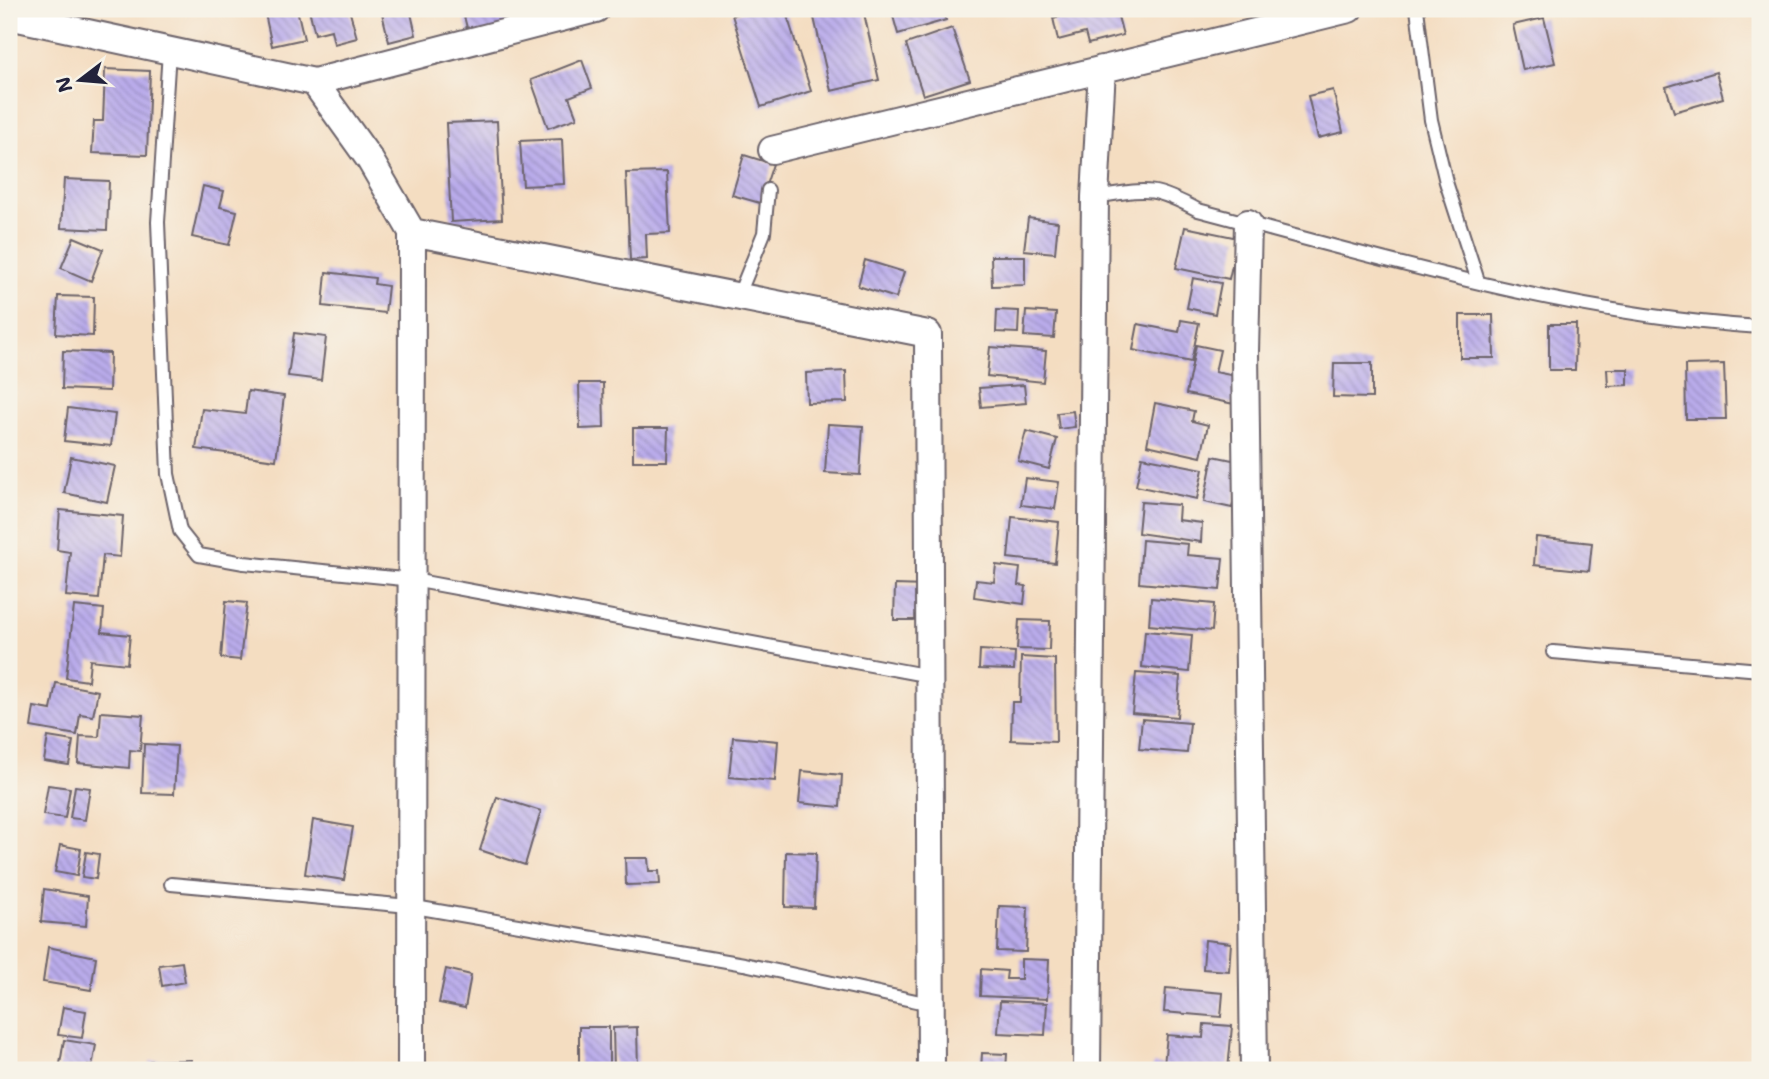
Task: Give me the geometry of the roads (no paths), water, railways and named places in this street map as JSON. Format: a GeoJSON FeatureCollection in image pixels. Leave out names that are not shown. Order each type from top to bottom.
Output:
{"type":"FeatureCollection","features":[{"type":"Feature","properties":{"kind":"street"},"geometry":{"type":"LineString","coordinates":[[9,16],[314,82],[596,9]]}},
{"type":"Feature","properties":{"kind":"street"},"geometry":{"type":"LineString","coordinates":[[772,150],[1349,9]]}},
{"type":"Feature","properties":{"kind":"street"},"geometry":{"type":"LineString","coordinates":[[1087,1070],[1094,197],[1102,69]]}},
{"type":"Feature","properties":{"kind":"street"},"geometry":{"type":"LineString","coordinates":[[314,82],[370,160],[412,232],[409,906],[411,1070]]}},
{"type":"Feature","properties":{"kind":"street"},"geometry":{"type":"LineString","coordinates":[[1248,223],[1245,352],[1254,1070]]}},
{"type":"Feature","properties":{"kind":"street"},"geometry":{"type":"LineString","coordinates":[[412,232],[928,334],[930,1070]]}},
{"type":"Feature","properties":{"kind":"lane"},"geometry":{"type":"LineString","coordinates":[[1417,9],[1431,120],[1446,182],[1478,281]]}},
{"type":"Feature","properties":{"kind":"lane"},"geometry":{"type":"LineString","coordinates":[[169,51],[158,222],[168,474],[180,531],[199,555],[244,563],[412,580],[931,676]]}},
{"type":"Feature","properties":{"kind":"lane"},"geometry":{"type":"LineString","coordinates":[[1094,197],[1147,189],[1165,192],[1198,210],[1478,281],[1592,305],[1760,327]]}},
{"type":"Feature","properties":{"kind":"lane"},"geometry":{"type":"LineString","coordinates":[[738,297],[764,233],[768,190]]}},
{"type":"Feature","properties":{"kind":"lane"},"geometry":{"type":"LineString","coordinates":[[1553,652],[1760,670]]}},
{"type":"Feature","properties":{"kind":"lane"},"geometry":{"type":"LineString","coordinates":[[171,884],[409,906],[744,964],[930,1004]]}}]}
